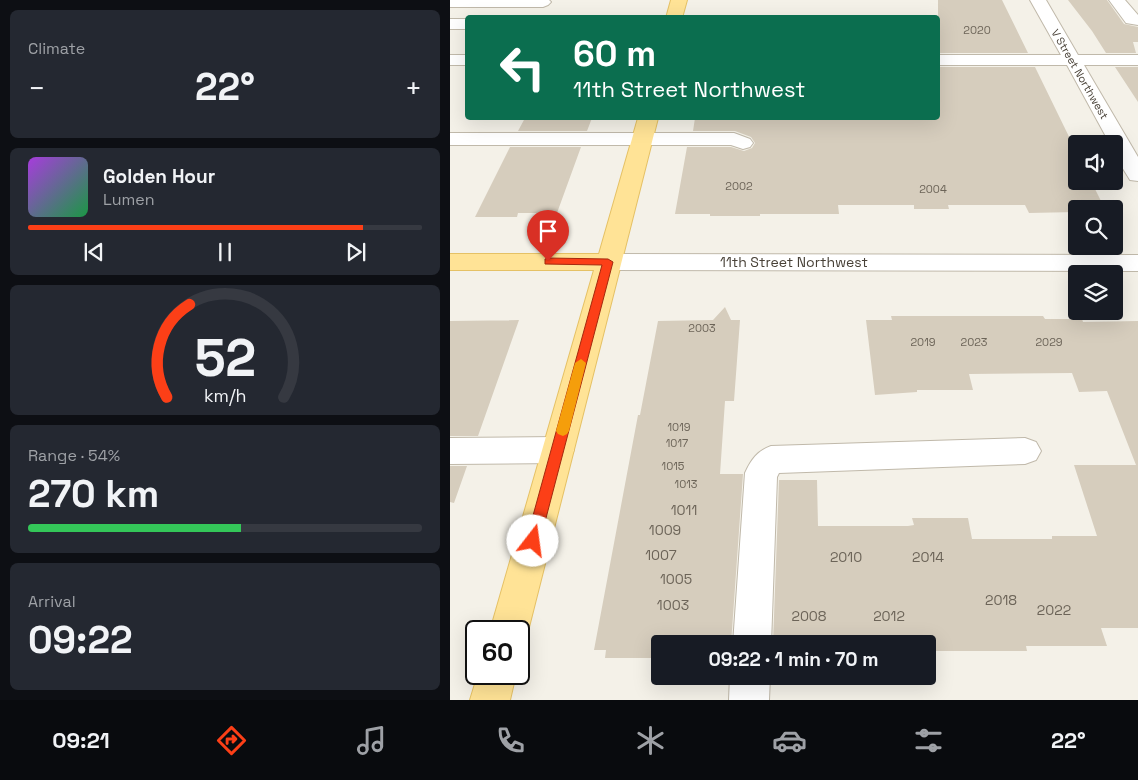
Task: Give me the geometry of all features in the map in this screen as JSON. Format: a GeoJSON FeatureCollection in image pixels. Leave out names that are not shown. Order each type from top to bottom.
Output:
{"type":"FeatureCollection","features":[{"type":"Feature","properties":{"kind":"main road"},"geometry":{"type":"LineString","coordinates":[[675,15],[679,0]]}},
{"type":"Feature","properties":{"kind":"main road"},"geometry":{"type":"LineString","coordinates":[[511,620],[645,129]]}},
{"type":"Feature","properties":{"kind":"main road","name":"11th Street Northwest"},"geometry":{"type":"LineString","coordinates":[[450,262],[608,262]]}},
{"type":"Feature","properties":{"kind":"main road"},"geometry":{"type":"LineString","coordinates":[[490,700],[494,685]]}},
{"type":"Feature","properties":{"kind":"street","name":"V Street Northwest"},"geometry":{"type":"LineString","coordinates":[[1038,0],[1115,135]]}},
{"type":"Feature","properties":{"kind":"street"},"geometry":{"type":"LineString","coordinates":[[1116,0],[1132,20],[1138,20]]}},
{"type":"Feature","properties":{"kind":"street"},"geometry":{"type":"LineString","coordinates":[[450,2],[544,1]]}},
{"type":"Feature","properties":{"kind":"street"},"geometry":{"type":"LineString","coordinates":[[535,15],[544,1]]}},
{"type":"Feature","properties":{"kind":"street"},"geometry":{"type":"LineString","coordinates":[[450,24],[465,24]]}},
{"type":"Feature","properties":{"kind":"street"},"geometry":{"type":"LineString","coordinates":[[450,60],[465,60]]}},
{"type":"Feature","properties":{"kind":"street"},"geometry":{"type":"LineString","coordinates":[[940,60],[1138,60]]}},
{"type":"Feature","properties":{"kind":"street"},"geometry":{"type":"LineString","coordinates":[[485,139],[498,120]]}},
{"type":"Feature","properties":{"kind":"street"},"geometry":{"type":"LineString","coordinates":[[450,139],[485,139],[645,129],[734,139],[743,143]]}},
{"type":"Feature","properties":{"kind":"street"},"geometry":{"type":"LineString","coordinates":[[1123,139],[1138,139]]}},
{"type":"Feature","properties":{"kind":"street","name":"V Street Northwest"},"geometry":{"type":"LineString","coordinates":[[1123,149],[1138,175]]}},
{"type":"Feature","properties":{"kind":"street","name":"11th Street Northwest"},"geometry":{"type":"LineString","coordinates":[[608,262],[1138,263]]}},
{"type":"Feature","properties":{"kind":"street"},"geometry":{"type":"LineString","coordinates":[[450,451],[558,450]]}},
{"type":"Feature","properties":{"kind":"street"},"geometry":{"type":"LineString","coordinates":[[752,635],[761,473],[771,460],[1025,451]]}},
{"type":"Feature","properties":{"kind":"street"},"geometry":{"type":"LineString","coordinates":[[749,700],[750,685]]}},
{"type":"Feature","properties":{"kind":"building"},"geometry":{"type":"Polygon","coordinates":[[[938,0],[1002,0],[1028,53],[940,53],[940,15],[938,15],[938,0]]]}},
{"type":"Feature","properties":{"kind":"building"},"geometry":{"type":"Polygon","coordinates":[[[1068,0],[1107,0],[1124,24],[1138,27],[1138,42],[1133,42],[1136,53],[1106,53],[1068,0]]]}},
{"type":"Feature","properties":{"kind":"building"},"geometry":{"type":"Polygon","coordinates":[[[940,67],[1035,67],[1068,135],[1068,190],[1096,190],[1100,200],[1068,200],[1068,212],[1029,213],[1025,205],[948,205],[949,209],[914,209],[914,205],[838,205],[839,214],[710,216],[710,214],[675,214],[687,147],[731,147],[744,151],[752,148],[755,143],[751,137],[735,131],[693,131],[695,120],[940,120],[940,67]]]}},
{"type":"Feature","properties":{"kind":"building"},"geometry":{"type":"Polygon","coordinates":[[[1115,67],[1138,67],[1138,102],[1115,67]]]}},
{"type":"Feature","properties":{"kind":"building"},"geometry":{"type":"Polygon","coordinates":[[[524,120],[591,120],[587,131],[518,131],[524,120]]]}},
{"type":"Feature","properties":{"kind":"building"},"geometry":{"type":"Polygon","coordinates":[[[510,147],[581,147],[557,213],[518,213],[517,217],[475,217],[510,147]]]}},
{"type":"Feature","properties":{"kind":"building"},"geometry":{"type":"Polygon","coordinates":[[[725,307],[731,320],[740,320],[734,401],[725,401],[720,474],[743,474],[732,635],[651,635],[651,658],[605,658],[606,650],[594,650],[638,415],[640,415],[658,321],[713,320],[725,307]]]}},
{"type":"Feature","properties":{"kind":"building"},"geometry":{"type":"Polygon","coordinates":[[[891,316],[1043,316],[1045,319],[1082,320],[1083,322],[1138,321],[1138,628],[1101,628],[1107,646],[1026,646],[1027,651],[936,651],[936,635],[773,635],[779,480],[817,480],[818,526],[908,526],[914,525],[912,518],[968,518],[972,539],[1052,539],[1052,536],[1097,536],[1074,465],[1136,465],[1107,391],[1079,392],[1072,373],[969,374],[973,390],[917,390],[917,392],[875,395],[866,320],[892,320],[891,316]]]}},
{"type":"Feature","properties":{"kind":"building"},"geometry":{"type":"Polygon","coordinates":[[[519,320],[478,436],[450,436],[450,321],[519,320]]]}},
{"type":"Feature","properties":{"kind":"building"},"geometry":{"type":"Polygon","coordinates":[[[450,466],[467,466],[454,503],[450,502],[450,466]]]}},
{"type":"Feature","properties":{"kind":"slow traffic"},"geometry":{"type":"LineString","coordinates":[[563,431],[581,363]]}},
{"type":"Feature","properties":{"kind":"route"},"geometry":{"type":"LineString","coordinates":[[533,541],[608,262],[548,261]]}}]}
